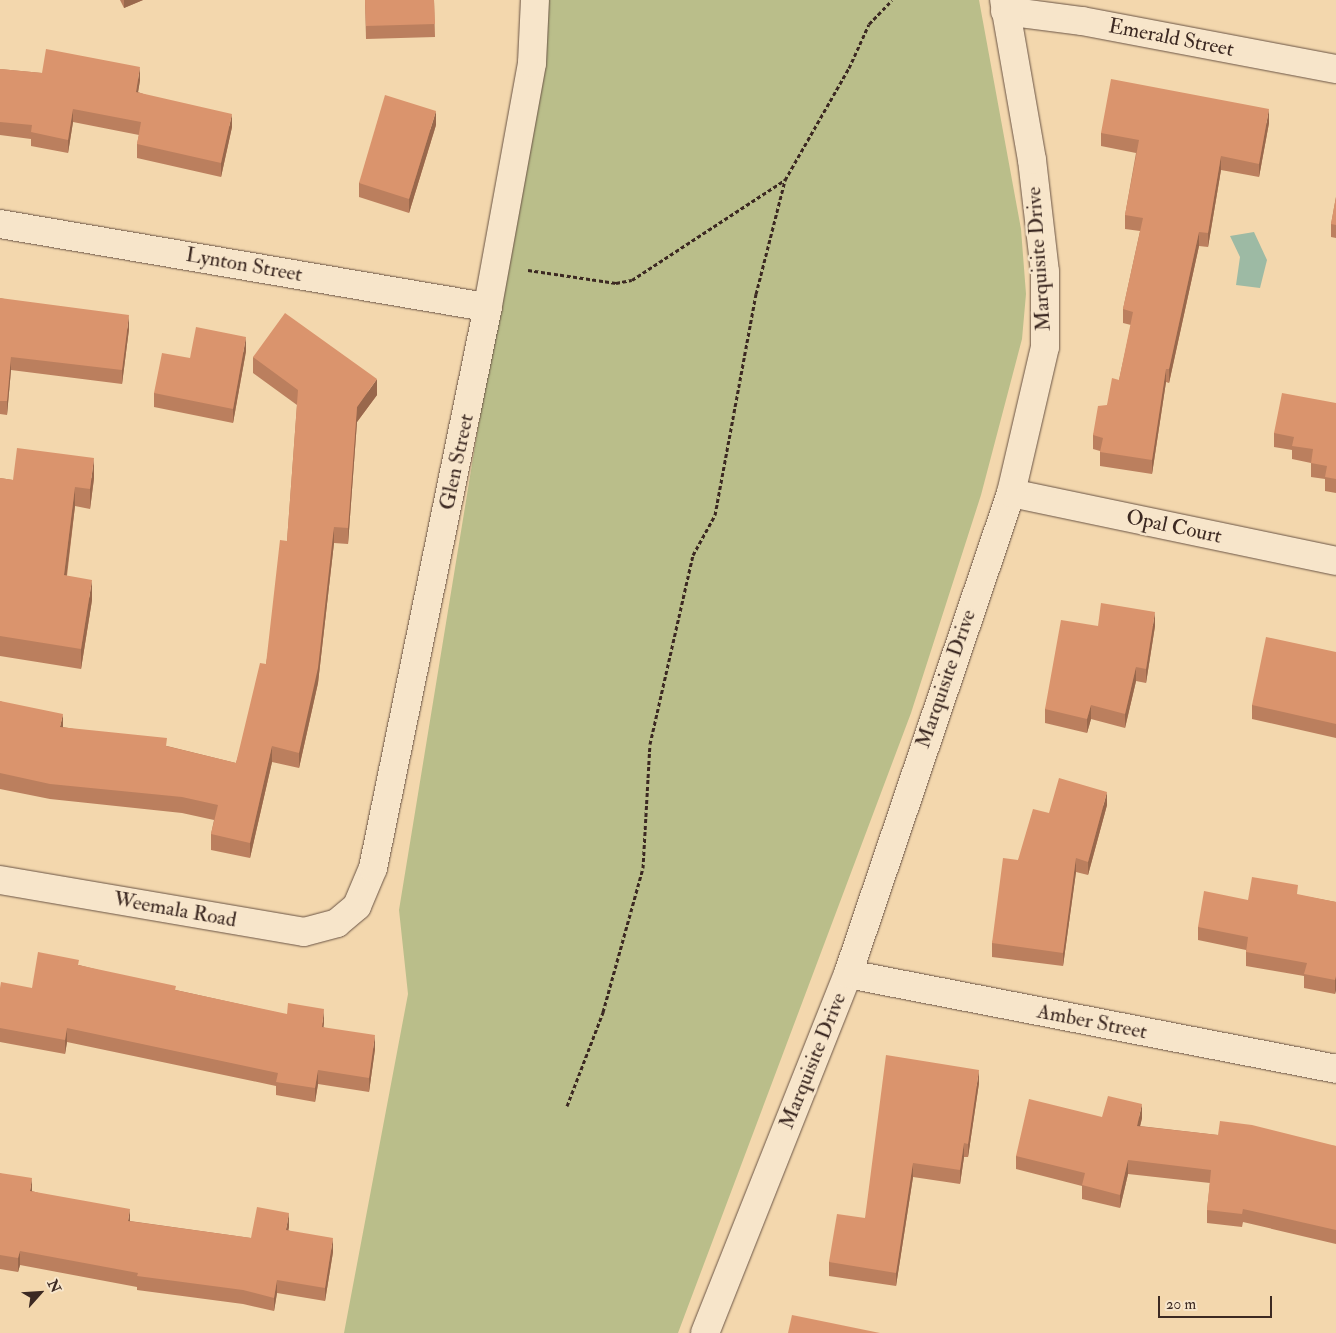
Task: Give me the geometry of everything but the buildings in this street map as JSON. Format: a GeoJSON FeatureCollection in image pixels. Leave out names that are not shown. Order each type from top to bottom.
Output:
{"type":"FeatureCollection","features":[{"type":"Feature","properties":{"kind":"street","name":"Glen Street"},"geometry":{"type":"LineString","coordinates":[[348,915],[368,887],[373,868],[488,306],[532,62],[535,0]]}},
{"type":"Feature","properties":{"kind":"street","name":"Emerald Street"},"geometry":{"type":"LineString","coordinates":[[1004,6],[1336,68]]}},
{"type":"Feature","properties":{"kind":"street","name":"Marquisite Drive"},"geometry":{"type":"LineString","coordinates":[[705,1333],[848,974],[1011,493],[1045,347],[1045,281],[1032,160],[1004,6]]}},
{"type":"Feature","properties":{"kind":"street","name":"Lynton Street"},"geometry":{"type":"LineString","coordinates":[[0,224],[488,306]]}},
{"type":"Feature","properties":{"kind":"street","name":"Opal Court"},"geometry":{"type":"LineString","coordinates":[[1011,493],[1336,561]]}},
{"type":"Feature","properties":{"kind":"street","name":"Weemala Road"},"geometry":{"type":"LineString","coordinates":[[0,880],[304,932],[325,928],[348,915]]}},
{"type":"Feature","properties":{"kind":"street","name":"Amber Street"},"geometry":{"type":"LineString","coordinates":[[848,974],[1336,1069]]}},
{"type":"Feature","properties":{"kind":"path"},"geometry":{"type":"LineString","coordinates":[[567,1106],[603,1012],[643,868],[650,744],[693,555],[715,515],[756,294],[785,180],[849,68],[869,24],[892,0]]}},
{"type":"Feature","properties":{"kind":"path"},"geometry":{"type":"LineString","coordinates":[[496,265],[616,283],[632,280],[785,180]]}},
{"type":"Feature","properties":{"kind":"green space"},"geometry":{"type":"Polygon","coordinates":[[[548,0],[979,0],[1021,229],[1026,294],[1022,339],[981,495],[911,713],[678,1333],[344,1333],[408,994],[399,910],[548,0]]]}},
{"type":"Feature","properties":{"kind":"shaded area"},"geometry":{"type":"Polygon","coordinates":[[[1254,232],[1267,260],[1260,288],[1236,285],[1240,257],[1230,236],[1254,232]]]}}]}
